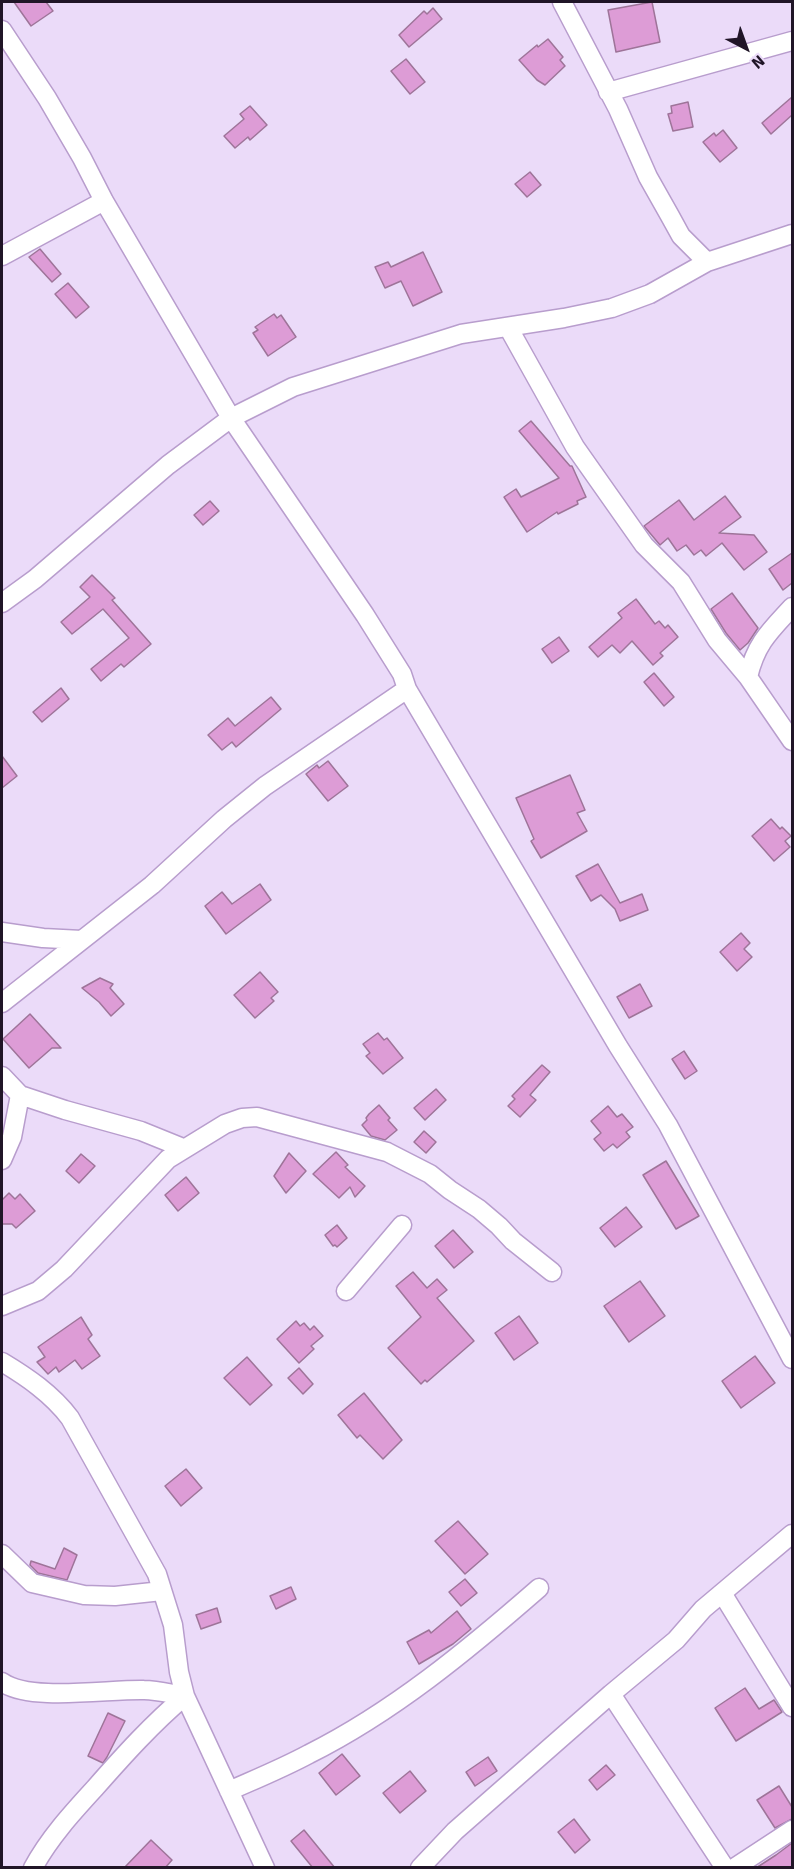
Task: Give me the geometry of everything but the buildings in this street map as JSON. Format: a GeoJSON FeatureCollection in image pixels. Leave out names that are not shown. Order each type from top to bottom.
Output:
{"type":"FeatureCollection","features":[{"type":"Feature","properties":{"kind":"street"},"geometry":{"type":"LineString","coordinates":[[562,2],[648,177],[675,226],[681,236],[707,262]]}},
{"type":"Feature","properties":{"kind":"street"},"geometry":{"type":"LineString","coordinates":[[2,30],[47,98],[104,201],[231,418],[365,615],[402,674],[407,689],[618,1047],[668,1125],[792,1359]]}},
{"type":"Feature","properties":{"kind":"street"},"geometry":{"type":"LineString","coordinates":[[608,92],[792,41]]}},
{"type":"Feature","properties":{"kind":"street"},"geometry":{"type":"LineString","coordinates":[[2,256],[104,201]]}},
{"type":"Feature","properties":{"kind":"street"},"geometry":{"type":"LineString","coordinates":[[2,603],[35,579],[168,465],[231,418],[293,387],[461,334],[612,308],[650,294],[707,262],[792,234]]}},
{"type":"Feature","properties":{"kind":"street"},"geometry":{"type":"LineString","coordinates":[[508,327],[575,447],[644,545],[681,582],[717,640],[748,677],[792,741]]}},
{"type":"Feature","properties":{"kind":"street"},"geometry":{"type":"LineString","coordinates":[[748,677],[753,655],[769,632],[792,607]]}},
{"type":"Feature","properties":{"kind":"street"},"geometry":{"type":"LineString","coordinates":[[2,1003],[152,885],[224,819],[265,786],[407,689]]}},
{"type":"Feature","properties":{"kind":"street"},"geometry":{"type":"LineString","coordinates":[[2,932],[43,938],[82,940]]}},
{"type":"Feature","properties":{"kind":"street"},"geometry":{"type":"LineString","coordinates":[[2,1076],[20,1095],[141,1131],[183,1148]]}},
{"type":"Feature","properties":{"kind":"street"},"geometry":{"type":"LineString","coordinates":[[2,1160],[12,1137],[20,1095]]}},
{"type":"Feature","properties":{"kind":"street"},"geometry":{"type":"LineString","coordinates":[[2,1306],[38,1291],[64,1269],[160,1167],[183,1148],[225,1124],[242,1118],[257,1117],[387,1152],[430,1173],[450,1190],[479,1209],[513,1241],[552,1272]]}},
{"type":"Feature","properties":{"kind":"street"},"geometry":{"type":"LineString","coordinates":[[346,1291],[402,1225]]}},
{"type":"Feature","properties":{"kind":"street"},"geometry":{"type":"LineString","coordinates":[[2,1362],[49,1395],[70,1418],[157,1574],[173,1625],[179,1672],[185,1696],[265,1868]]}},
{"type":"Feature","properties":{"kind":"street"},"geometry":{"type":"LineString","coordinates":[[420,1868],[455,1831],[676,1640],[703,1609],[792,1534]]}},
{"type":"Feature","properties":{"kind":"street"},"geometry":{"type":"LineString","coordinates":[[2,1554],[32,1584],[94,1595],[115,1596],[162,1591]]}},
{"type":"Feature","properties":{"kind":"street"},"geometry":{"type":"LineString","coordinates":[[230,1791],[310,1754],[363,1723],[421,1684],[485,1635],[539,1588]]}},
{"type":"Feature","properties":{"kind":"street"},"geometry":{"type":"LineString","coordinates":[[722,1593],[792,1707]]}},
{"type":"Feature","properties":{"kind":"street"},"geometry":{"type":"LineString","coordinates":[[2,1682],[24,1690],[72,1694],[147,1690],[185,1696]]}},
{"type":"Feature","properties":{"kind":"street"},"geometry":{"type":"LineString","coordinates":[[611,1694],[725,1868]]}},
{"type":"Feature","properties":{"kind":"street"},"geometry":{"type":"LineString","coordinates":[[33,1868],[60,1828],[84,1800],[156,1720],[185,1696]]}},
{"type":"Feature","properties":{"kind":"street"},"geometry":{"type":"LineString","coordinates":[[734,1868],[792,1830]]}}]}
